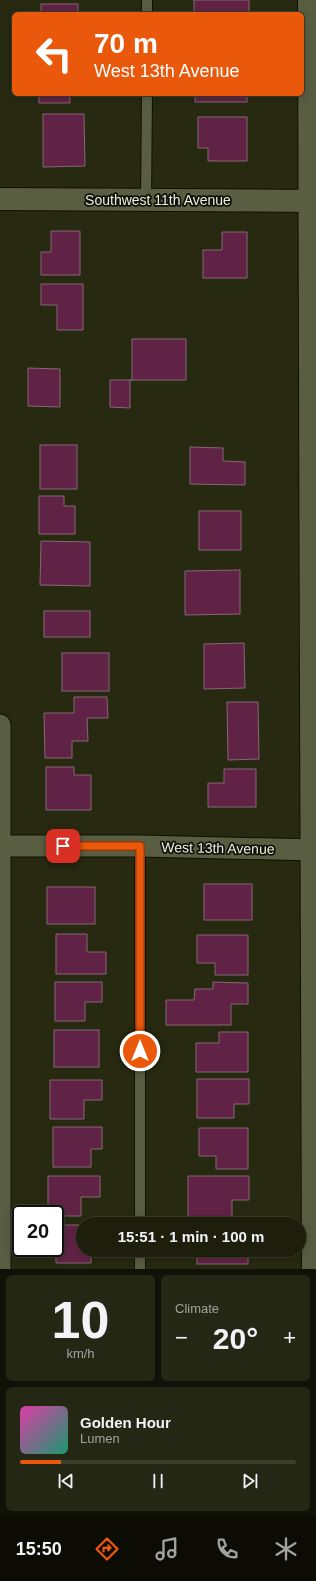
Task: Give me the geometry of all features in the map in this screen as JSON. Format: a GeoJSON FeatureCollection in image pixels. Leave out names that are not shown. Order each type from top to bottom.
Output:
{"type":"FeatureCollection","features":[{"type":"Feature","properties":{"kind":"main road"},"geometry":{"type":"LineString","coordinates":[[309,0],[312,39],[313,201],[313,1269]]}},
{"type":"Feature","properties":{"kind":"main road","name":"Southwest 11th Avenue"},"geometry":{"type":"LineString","coordinates":[[0,199],[313,201]]}},
{"type":"Feature","properties":{"kind":"street"},"geometry":{"type":"LineString","coordinates":[[0,725],[0,1269]]}},
{"type":"Feature","properties":{"kind":"street","name":"West 13th Avenue"},"geometry":{"type":"LineString","coordinates":[[0,846],[140,846],[313,850]]}},
{"type":"Feature","properties":{"kind":"lane"},"geometry":{"type":"LineString","coordinates":[[147,0],[147,12]]}},
{"type":"Feature","properties":{"kind":"lane"},"geometry":{"type":"LineString","coordinates":[[146,200],[147,96]]}},
{"type":"Feature","properties":{"kind":"lane"},"geometry":{"type":"LineString","coordinates":[[140,846],[140,1217]]}},
{"type":"Feature","properties":{"kind":"lane"},"geometry":{"type":"LineString","coordinates":[[140,1257],[140,1269]]}},
{"type":"Feature","properties":{"kind":"building"},"geometry":{"type":"Polygon","coordinates":[[[194,0],[249,0],[249,12],[194,12],[194,0]]]}},
{"type":"Feature","properties":{"kind":"building"},"geometry":{"type":"Polygon","coordinates":[[[41,4],[78,4],[78,12],[41,12],[41,4]]]}},
{"type":"Feature","properties":{"kind":"building"},"geometry":{"type":"Polygon","coordinates":[[[39,96],[70,96],[70,103],[39,103],[39,96]]]}},
{"type":"Feature","properties":{"kind":"building"},"geometry":{"type":"Polygon","coordinates":[[[195,96],[247,96],[247,102],[195,102],[195,96]]]}},
{"type":"Feature","properties":{"kind":"building"},"geometry":{"type":"Polygon","coordinates":[[[43,114],[84,114],[85,166],[43,167],[43,114]]]}},
{"type":"Feature","properties":{"kind":"building"},"geometry":{"type":"Polygon","coordinates":[[[198,117],[247,117],[247,161],[208,161],[208,148],[198,148],[198,117]]]}},
{"type":"Feature","properties":{"kind":"building"},"geometry":{"type":"Polygon","coordinates":[[[51,231],[80,231],[80,275],[41,275],[41,252],[51,252],[51,231]]]}},
{"type":"Feature","properties":{"kind":"building"},"geometry":{"type":"Polygon","coordinates":[[[222,232],[247,232],[247,278],[203,278],[203,250],[222,250],[222,232]]]}},
{"type":"Feature","properties":{"kind":"building"},"geometry":{"type":"Polygon","coordinates":[[[41,284],[83,284],[83,330],[57,330],[57,305],[41,305],[41,284]]]}},
{"type":"Feature","properties":{"kind":"building"},"geometry":{"type":"Polygon","coordinates":[[[132,339],[186,339],[186,380],[132,380],[132,339]]]}},
{"type":"Feature","properties":{"kind":"building"},"geometry":{"type":"Polygon","coordinates":[[[28,368],[60,369],[60,407],[28,406],[28,368]]]}},
{"type":"Feature","properties":{"kind":"building"},"geometry":{"type":"Polygon","coordinates":[[[110,380],[130,380],[130,408],[110,407],[110,380]]]}},
{"type":"Feature","properties":{"kind":"building"},"geometry":{"type":"Polygon","coordinates":[[[40,445],[77,445],[77,489],[40,489],[40,445]]]}},
{"type":"Feature","properties":{"kind":"building"},"geometry":{"type":"Polygon","coordinates":[[[190,447],[223,448],[223,461],[245,462],[245,485],[190,484],[190,447]]]}},
{"type":"Feature","properties":{"kind":"building"},"geometry":{"type":"Polygon","coordinates":[[[39,496],[64,496],[64,506],[75,506],[75,534],[39,534],[39,496]]]}},
{"type":"Feature","properties":{"kind":"building"},"geometry":{"type":"Polygon","coordinates":[[[199,511],[241,511],[241,550],[199,550],[199,511]]]}},
{"type":"Feature","properties":{"kind":"building"},"geometry":{"type":"Polygon","coordinates":[[[41,541],[90,542],[90,586],[40,585],[41,541]]]}},
{"type":"Feature","properties":{"kind":"building"},"geometry":{"type":"Polygon","coordinates":[[[240,570],[240,614],[185,615],[185,571],[240,570]]]}},
{"type":"Feature","properties":{"kind":"building"},"geometry":{"type":"Polygon","coordinates":[[[44,611],[90,611],[90,637],[44,637],[44,611]]]}},
{"type":"Feature","properties":{"kind":"building"},"geometry":{"type":"Polygon","coordinates":[[[244,643],[245,688],[204,689],[204,644],[244,643]]]}},
{"type":"Feature","properties":{"kind":"building"},"geometry":{"type":"Polygon","coordinates":[[[62,653],[109,653],[109,691],[62,691],[62,653]]]}},
{"type":"Feature","properties":{"kind":"building"},"geometry":{"type":"Polygon","coordinates":[[[74,697],[107,697],[108,718],[87,718],[88,741],[72,741],[72,758],[45,758],[44,713],[74,713],[74,697]]]}},
{"type":"Feature","properties":{"kind":"building"},"geometry":{"type":"Polygon","coordinates":[[[227,702],[258,702],[259,759],[228,760],[227,702]]]}},
{"type":"Feature","properties":{"kind":"building"},"geometry":{"type":"Polygon","coordinates":[[[46,767],[74,767],[74,775],[91,775],[91,810],[46,810],[46,767]]]}},
{"type":"Feature","properties":{"kind":"building"},"geometry":{"type":"Polygon","coordinates":[[[224,769],[256,769],[256,807],[208,807],[208,783],[224,783],[224,769]]]}},
{"type":"Feature","properties":{"kind":"building"},"geometry":{"type":"Polygon","coordinates":[[[204,884],[252,884],[252,920],[204,920],[204,884]]]}},
{"type":"Feature","properties":{"kind":"building"},"geometry":{"type":"Polygon","coordinates":[[[47,887],[95,887],[95,924],[47,924],[47,887]]]}},
{"type":"Feature","properties":{"kind":"building"},"geometry":{"type":"Polygon","coordinates":[[[56,934],[87,934],[87,952],[106,952],[106,974],[56,974],[56,934]]]}},
{"type":"Feature","properties":{"kind":"building"},"geometry":{"type":"Polygon","coordinates":[[[197,935],[248,935],[248,975],[215,975],[215,963],[197,963],[197,935]]]}},
{"type":"Feature","properties":{"kind":"building"},"geometry":{"type":"Polygon","coordinates":[[[55,982],[102,982],[102,1002],[85,1002],[85,1021],[55,1021],[55,982]]]}},
{"type":"Feature","properties":{"kind":"building"},"geometry":{"type":"Polygon","coordinates":[[[213,982],[248,983],[248,1004],[231,1004],[231,1025],[166,1025],[166,1000],[194,1000],[195,989],[213,989],[213,982]]]}},
{"type":"Feature","properties":{"kind":"building"},"geometry":{"type":"Polygon","coordinates":[[[54,1030],[99,1030],[99,1067],[54,1067],[54,1030]]]}},
{"type":"Feature","properties":{"kind":"building"},"geometry":{"type":"Polygon","coordinates":[[[219,1032],[248,1032],[248,1072],[196,1072],[196,1043],[219,1043],[219,1032]]]}},
{"type":"Feature","properties":{"kind":"building"},"geometry":{"type":"Polygon","coordinates":[[[197,1079],[249,1079],[249,1104],[234,1104],[234,1118],[197,1118],[197,1079]]]}},
{"type":"Feature","properties":{"kind":"building"},"geometry":{"type":"Polygon","coordinates":[[[50,1080],[102,1080],[102,1100],[84,1100],[84,1119],[50,1119],[50,1080]]]}},
{"type":"Feature","properties":{"kind":"building"},"geometry":{"type":"Polygon","coordinates":[[[53,1127],[102,1127],[102,1149],[91,1149],[91,1167],[53,1167],[53,1127]]]}},
{"type":"Feature","properties":{"kind":"building"},"geometry":{"type":"Polygon","coordinates":[[[199,1128],[248,1128],[248,1169],[216,1169],[216,1156],[199,1156],[199,1128]]]}},
{"type":"Feature","properties":{"kind":"building"},"geometry":{"type":"Polygon","coordinates":[[[48,1176],[100,1176],[100,1197],[81,1197],[81,1216],[64,1216],[64,1205],[48,1205],[48,1176]]]}},
{"type":"Feature","properties":{"kind":"building"},"geometry":{"type":"Polygon","coordinates":[[[188,1176],[249,1176],[249,1200],[232,1200],[232,1217],[188,1217],[188,1176]]]}},
{"type":"Feature","properties":{"kind":"building"},"geometry":{"type":"Polygon","coordinates":[[[64,1225],[76,1225],[76,1257],[91,1257],[91,1263],[56,1263],[56,1257],[64,1257],[64,1225]]]}},
{"type":"Feature","properties":{"kind":"building"},"geometry":{"type":"Polygon","coordinates":[[[197,1257],[248,1257],[248,1264],[197,1264],[197,1257]]]}},
{"type":"Feature","properties":{"kind":"route"},"geometry":{"type":"LineString","coordinates":[[63,846],[140,846],[140,1051]]}}]}
